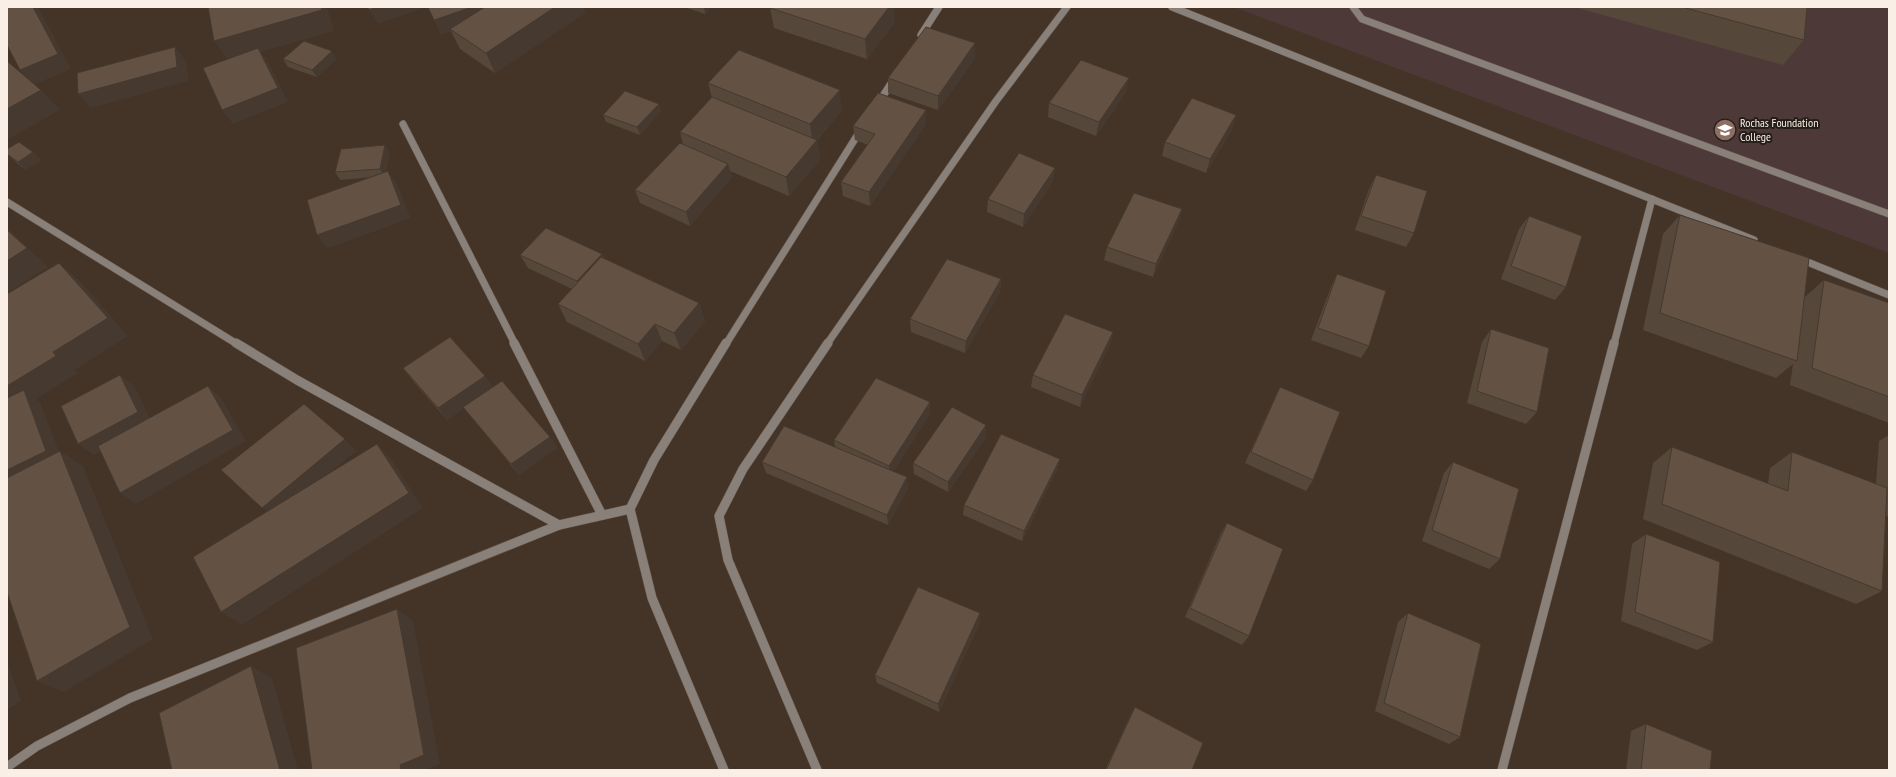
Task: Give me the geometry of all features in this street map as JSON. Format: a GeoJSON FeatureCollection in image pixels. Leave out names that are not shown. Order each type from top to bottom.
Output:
{"type":"FeatureCollection","features":[{"type":"Feature","properties":{"kind":"street"},"geometry":{"type":"LineString","coordinates":[[918,40],[939,7]]}},
{"type":"Feature","properties":{"kind":"street"},"geometry":{"type":"LineString","coordinates":[[817,770],[728,560],[719,516],[743,469],[795,390],[996,101],[1067,7]]}},
{"type":"Feature","properties":{"kind":"street"},"geometry":{"type":"LineString","coordinates":[[1172,7],[1763,244]]}},
{"type":"Feature","properties":{"kind":"street"},"geometry":{"type":"LineString","coordinates":[[1353,7],[1362,19],[1889,214]]}},
{"type":"Feature","properties":{"kind":"street"},"geometry":{"type":"LineString","coordinates":[[872,113],[897,73]]}},
{"type":"Feature","properties":{"kind":"street"},"geometry":{"type":"LineString","coordinates":[[403,124],[602,515]]}},
{"type":"Feature","properties":{"kind":"street"},"geometry":{"type":"LineString","coordinates":[[724,770],[652,598],[630,509],[654,460],[679,418],[864,126]]}},
{"type":"Feature","properties":{"kind":"street"},"geometry":{"type":"LineString","coordinates":[[1502,770],[1652,200]]}},
{"type":"Feature","properties":{"kind":"street"},"geometry":{"type":"LineString","coordinates":[[7,202],[81,249],[297,380],[559,525]]}},
{"type":"Feature","properties":{"kind":"street"},"geometry":{"type":"LineString","coordinates":[[1793,256],[1889,295]]}},
{"type":"Feature","properties":{"kind":"street"},"geometry":{"type":"LineString","coordinates":[[7,767],[37,746],[130,698],[559,525],[630,509]]}},
{"type":"Feature","properties":{"kind":"shaded area","name":"Rochas Foundation College"},"geometry":{"type":"Polygon","coordinates":[[[1234,7],[1889,7],[1889,253],[1234,7]]]}},
{"type":"Feature","properties":{"kind":"building"},"geometry":{"type":"Polygon","coordinates":[[[7,7],[33,7],[58,54],[20,70],[7,45],[7,7]]]}},
{"type":"Feature","properties":{"kind":"building"},"geometry":{"type":"Polygon","coordinates":[[[208,7],[321,7],[322,10],[214,41],[208,7]]]}},
{"type":"Feature","properties":{"kind":"building"},"geometry":{"type":"Polygon","coordinates":[[[368,7],[377,7],[369,10],[368,7]]]}},
{"type":"Feature","properties":{"kind":"building"},"geometry":{"type":"Polygon","coordinates":[[[428,7],[472,7],[434,20],[428,7]]]}},
{"type":"Feature","properties":{"kind":"building"},"geometry":{"type":"Polygon","coordinates":[[[485,7],[555,7],[486,53],[450,29],[485,7]]]}},
{"type":"Feature","properties":{"kind":"building"},"geometry":{"type":"Polygon","coordinates":[[[889,7],[865,39],[770,8],[889,7]]]}},
{"type":"Feature","properties":{"kind":"building"},"geometry":{"type":"Polygon","coordinates":[[[1682,7],[1807,7],[1804,40],[1682,7]]]}},
{"type":"Feature","properties":{"kind":"building"},"geometry":{"type":"Polygon","coordinates":[[[926,27],[975,43],[938,96],[888,78],[926,27]]]}},
{"type":"Feature","properties":{"kind":"building"},"geometry":{"type":"Polygon","coordinates":[[[304,41],[332,51],[312,70],[283,59],[304,41]]]}},
{"type":"Feature","properties":{"kind":"building"},"geometry":{"type":"Polygon","coordinates":[[[175,47],[177,67],[78,94],[77,73],[175,47]]]}},
{"type":"Feature","properties":{"kind":"building"},"geometry":{"type":"Polygon","coordinates":[[[258,48],[278,88],[222,110],[203,68],[258,48]]]}},
{"type":"Feature","properties":{"kind":"building"},"geometry":{"type":"Polygon","coordinates":[[[739,50],[840,90],[810,124],[708,83],[739,50]]]}},
{"type":"Feature","properties":{"kind":"building"},"geometry":{"type":"Polygon","coordinates":[[[1081,60],[1129,78],[1099,122],[1049,103],[1081,60]]]}},
{"type":"Feature","properties":{"kind":"building"},"geometry":{"type":"Polygon","coordinates":[[[7,61],[41,90],[7,109],[7,61]]]}},
{"type":"Feature","properties":{"kind":"building"},"geometry":{"type":"Polygon","coordinates":[[[625,91],[659,104],[637,127],[603,115],[625,91]]]}},
{"type":"Feature","properties":{"kind":"building"},"geometry":{"type":"Polygon","coordinates":[[[878,93],[926,110],[869,192],[841,182],[875,134],[853,126],[878,93]]]}},
{"type":"Feature","properties":{"kind":"building"},"geometry":{"type":"Polygon","coordinates":[[[712,97],[817,140],[786,177],[680,132],[712,97]]]}},
{"type":"Feature","properties":{"kind":"building"},"geometry":{"type":"Polygon","coordinates":[[[1192,98],[1236,115],[1210,159],[1165,142],[1192,98]]]}},
{"type":"Feature","properties":{"kind":"building"},"geometry":{"type":"Polygon","coordinates":[[[19,142],[33,152],[18,162],[7,154],[7,149],[19,142]]]}},
{"type":"Feature","properties":{"kind":"building"},"geometry":{"type":"Polygon","coordinates":[[[680,143],[728,164],[686,212],[635,190],[680,143]]]}},
{"type":"Feature","properties":{"kind":"building"},"geometry":{"type":"Polygon","coordinates":[[[385,145],[380,169],[335,172],[341,149],[385,145]]]}},
{"type":"Feature","properties":{"kind":"building"},"geometry":{"type":"Polygon","coordinates":[[[1019,153],[1055,168],[1024,214],[988,199],[1019,153]]]}},
{"type":"Feature","properties":{"kind":"building"},"geometry":{"type":"Polygon","coordinates":[[[388,171],[401,205],[317,235],[307,200],[388,171]]]}},
{"type":"Feature","properties":{"kind":"building"},"geometry":{"type":"Polygon","coordinates":[[[1376,175],[1427,191],[1414,233],[1361,216],[1376,175]]]}},
{"type":"Feature","properties":{"kind":"building"},"geometry":{"type":"Polygon","coordinates":[[[1134,193],[1182,209],[1156,264],[1107,247],[1134,193]]]}},
{"type":"Feature","properties":{"kind":"building"},"geometry":{"type":"Polygon","coordinates":[[[1680,215],[1809,258],[1797,361],[1660,313],[1680,215]]]}},
{"type":"Feature","properties":{"kind":"building"},"geometry":{"type":"Polygon","coordinates":[[[1529,216],[1582,236],[1566,287],[1511,266],[1529,216]]]}},
{"type":"Feature","properties":{"kind":"building"},"geometry":{"type":"Polygon","coordinates":[[[546,228],[602,254],[577,281],[520,255],[546,228]]]}},
{"type":"Feature","properties":{"kind":"building"},"geometry":{"type":"Polygon","coordinates":[[[7,230],[27,248],[7,261],[7,230]]]}},
{"type":"Feature","properties":{"kind":"building"},"geometry":{"type":"Polygon","coordinates":[[[601,257],[699,303],[674,333],[655,324],[638,344],[558,304],[601,257]]]}},
{"type":"Feature","properties":{"kind":"building"},"geometry":{"type":"Polygon","coordinates":[[[947,259],[1001,279],[966,341],[910,319],[947,259]]]}},
{"type":"Feature","properties":{"kind":"building"},"geometry":{"type":"Polygon","coordinates":[[[59,263],[108,318],[53,352],[56,356],[7,386],[7,294],[59,263]]]}},
{"type":"Feature","properties":{"kind":"building"},"geometry":{"type":"Polygon","coordinates":[[[1337,274],[1386,291],[1369,346],[1318,328],[1337,274]]]}},
{"type":"Feature","properties":{"kind":"building"},"geometry":{"type":"Polygon","coordinates":[[[1824,280],[1889,303],[1889,397],[1812,368],[1824,280]]]}},
{"type":"Feature","properties":{"kind":"building"},"geometry":{"type":"Polygon","coordinates":[[[1065,314],[1113,332],[1082,395],[1033,375],[1065,314]]]}},
{"type":"Feature","properties":{"kind":"building"},"geometry":{"type":"Polygon","coordinates":[[[1491,329],[1549,348],[1537,412],[1477,391],[1491,329]]]}},
{"type":"Feature","properties":{"kind":"building"},"geometry":{"type":"Polygon","coordinates":[[[450,337],[485,376],[438,408],[403,368],[450,337]]]}},
{"type":"Feature","properties":{"kind":"building"},"geometry":{"type":"Polygon","coordinates":[[[120,375],[138,412],[78,444],[61,406],[120,375]]]}},
{"type":"Feature","properties":{"kind":"building"},"geometry":{"type":"Polygon","coordinates":[[[876,378],[930,402],[889,466],[834,440],[876,378]]]}},
{"type":"Feature","properties":{"kind":"building"},"geometry":{"type":"Polygon","coordinates":[[[502,381],[550,437],[511,464],[463,407],[502,381]]]}},
{"type":"Feature","properties":{"kind":"building"},"geometry":{"type":"Polygon","coordinates":[[[208,386],[233,430],[120,493],[98,446],[208,386]]]}},
{"type":"Feature","properties":{"kind":"building"},"geometry":{"type":"Polygon","coordinates":[[[1280,387],[1340,412],[1313,480],[1251,452],[1280,387]]]}},
{"type":"Feature","properties":{"kind":"building"},"geometry":{"type":"Polygon","coordinates":[[[24,390],[46,451],[7,470],[7,398],[24,390]]]}},
{"type":"Feature","properties":{"kind":"building"},"geometry":{"type":"Polygon","coordinates":[[[304,404],[345,439],[262,508],[221,470],[304,404]]]}},
{"type":"Feature","properties":{"kind":"building"},"geometry":{"type":"Polygon","coordinates":[[[952,407],[986,425],[948,482],[913,463],[952,407]]]}},
{"type":"Feature","properties":{"kind":"building"},"geometry":{"type":"Polygon","coordinates":[[[784,426],[907,477],[887,515],[762,462],[784,426]]]}},
{"type":"Feature","properties":{"kind":"building"},"geometry":{"type":"Polygon","coordinates":[[[1001,434],[1060,459],[1024,531],[964,505],[1001,434]]]}},
{"type":"Feature","properties":{"kind":"building"},"geometry":{"type":"Polygon","coordinates":[[[377,444],[409,493],[221,612],[193,557],[377,444]]]}},
{"type":"Feature","properties":{"kind":"building"},"geometry":{"type":"Polygon","coordinates":[[[1672,447],[1788,491],[1792,452],[1887,488],[1882,591],[1662,504],[1672,447]]]}},
{"type":"Feature","properties":{"kind":"building"},"geometry":{"type":"Polygon","coordinates":[[[60,451],[130,627],[37,681],[7,592],[7,478],[60,451]]]}},
{"type":"Feature","properties":{"kind":"building"},"geometry":{"type":"Polygon","coordinates":[[[1453,462],[1519,489],[1500,559],[1432,530],[1453,462]]]}},
{"type":"Feature","properties":{"kind":"building"},"geometry":{"type":"Polygon","coordinates":[[[1227,523],[1283,549],[1249,636],[1190,608],[1227,523]]]}},
{"type":"Feature","properties":{"kind":"building"},"geometry":{"type":"Polygon","coordinates":[[[1646,534],[1720,562],[1713,642],[1635,612],[1646,534]]]}},
{"type":"Feature","properties":{"kind":"building"},"geometry":{"type":"Polygon","coordinates":[[[918,587],[980,613],[938,704],[875,675],[918,587]]]}},
{"type":"Feature","properties":{"kind":"building"},"geometry":{"type":"Polygon","coordinates":[[[397,609],[424,755],[400,765],[401,770],[312,770],[296,648],[397,609]]]}},
{"type":"Feature","properties":{"kind":"building"},"geometry":{"type":"Polygon","coordinates":[[[1408,613],[1481,644],[1460,737],[1384,703],[1408,613]]]}},
{"type":"Feature","properties":{"kind":"building"},"geometry":{"type":"Polygon","coordinates":[[[251,666],[280,770],[172,770],[159,713],[251,666]]]}},
{"type":"Feature","properties":{"kind":"building"},"geometry":{"type":"Polygon","coordinates":[[[1135,707],[1203,743],[1192,770],[1106,770],[1135,707]]]}},
{"type":"Feature","properties":{"kind":"building"},"geometry":{"type":"Polygon","coordinates":[[[1646,724],[1712,751],[1710,770],[1641,770],[1646,724]]]}},
{"type":"Feature","properties":{"kind":"place","name":"Rochas Foundation College"},"geometry":{"type":"Point","coordinates":[1725,130]}}]}
